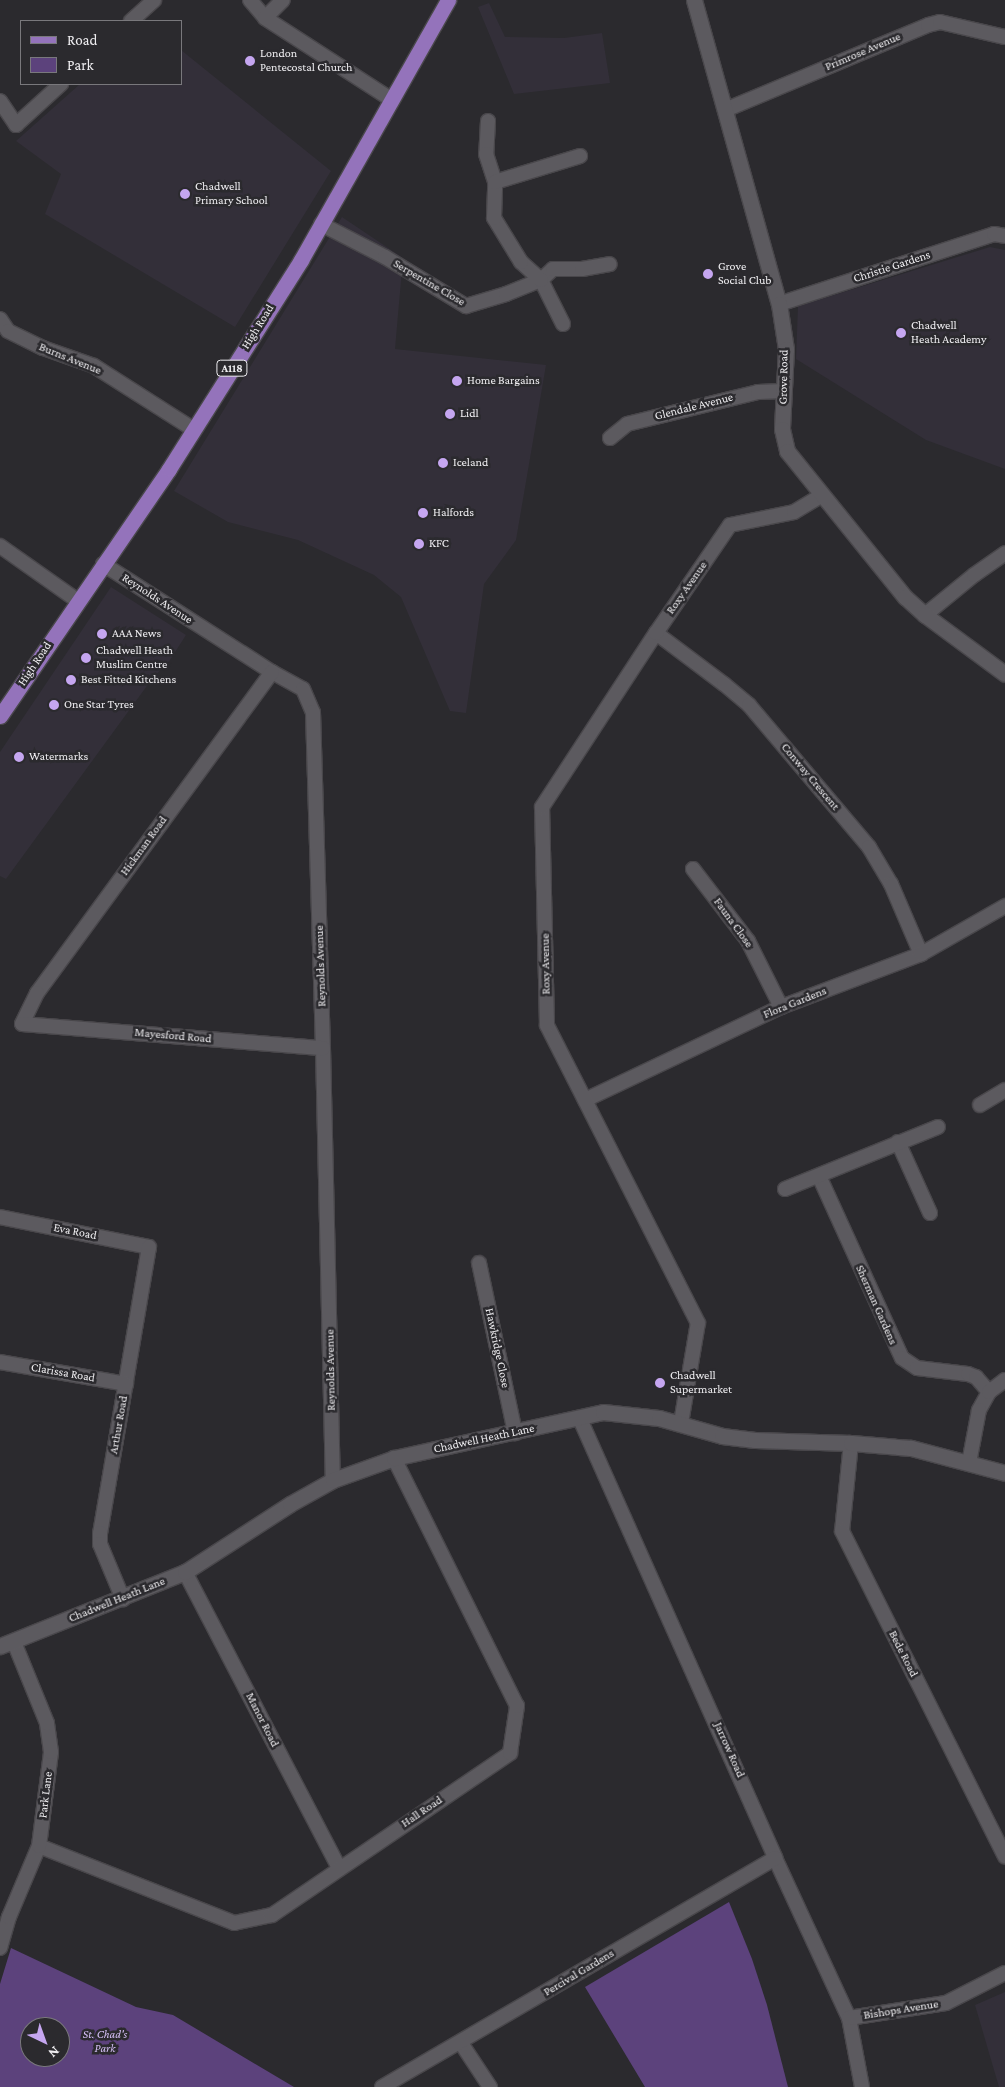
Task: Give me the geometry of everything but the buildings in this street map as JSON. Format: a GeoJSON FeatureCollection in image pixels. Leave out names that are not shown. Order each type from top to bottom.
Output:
{"type":"FeatureCollection","features":[{"type":"Feature","properties":{"kind":"main road","name":"High Road"},"geometry":{"type":"LineString","coordinates":[[0,716],[169,469],[322,224],[448,0]]}},
{"type":"Feature","properties":{"kind":"street"},"geometry":{"type":"LineString","coordinates":[[132,20],[154,0]]}},
{"type":"Feature","properties":{"kind":"street"},"geometry":{"type":"LineString","coordinates":[[250,0],[265,18],[392,100]]}},
{"type":"Feature","properties":{"kind":"street"},"geometry":{"type":"LineString","coordinates":[[265,18],[283,0]]}},
{"type":"Feature","properties":{"kind":"street","name":"Grove Road"},"geometry":{"type":"LineString","coordinates":[[694,0],[779,304],[786,348],[782,429],[787,451],[905,597],[924,616],[1005,674]]}},
{"type":"Feature","properties":{"kind":"street","name":"Primrose Avenue"},"geometry":{"type":"LineString","coordinates":[[725,110],[928,25],[940,22],[1005,37]]}},
{"type":"Feature","properties":{"kind":"street"},"geometry":{"type":"LineString","coordinates":[[0,101],[16,125],[60,85]]}},
{"type":"Feature","properties":{"kind":"street"},"geometry":{"type":"LineString","coordinates":[[488,121],[486,154],[495,182],[494,218],[521,262],[541,280],[563,324]]}},
{"type":"Feature","properties":{"kind":"street"},"geometry":{"type":"LineString","coordinates":[[495,182],[580,156]]}},
{"type":"Feature","properties":{"kind":"street","name":"Serpentine Close"},"geometry":{"type":"LineString","coordinates":[[322,224],[385,257],[466,306],[506,294],[541,280],[553,269],[582,269],[610,264]]}},
{"type":"Feature","properties":{"kind":"street","name":"Christie Gardens"},"geometry":{"type":"LineString","coordinates":[[779,304],[994,234],[1005,236]]}},
{"type":"Feature","properties":{"kind":"street","name":"Burns Avenue"},"geometry":{"type":"LineString","coordinates":[[0,319],[8,331],[42,348],[94,366],[194,429]]}},
{"type":"Feature","properties":{"kind":"street","name":"Glendale Avenue"},"geometry":{"type":"LineString","coordinates":[[610,438],[627,424],[758,392],[784,391]]}},
{"type":"Feature","properties":{"kind":"street","name":"Roxy Avenue"},"geometry":{"type":"LineString","coordinates":[[681,1423],[698,1323],[547,1024],[542,808],[656,633],[730,525],[794,512],[822,494]]}},
{"type":"Feature","properties":{"kind":"street"},"geometry":{"type":"LineString","coordinates":[[0,546],[78,601]]}},
{"type":"Feature","properties":{"kind":"street"},"geometry":{"type":"LineString","coordinates":[[924,616],[974,574],[1005,553]]}},
{"type":"Feature","properties":{"kind":"street","name":"Reynolds Avenue"},"geometry":{"type":"LineString","coordinates":[[104,564],[272,672],[303,689],[313,712],[333,1480]]}},
{"type":"Feature","properties":{"kind":"street","name":"Conway Crescent"},"geometry":{"type":"LineString","coordinates":[[656,633],[724,684],[749,706],[869,847],[891,884],[921,954]]}},
{"type":"Feature","properties":{"kind":"street","name":"Hickman Road"},"geometry":{"type":"LineString","coordinates":[[22,1024],[37,993],[272,672]]}},
{"type":"Feature","properties":{"kind":"street","name":"Fauna Close"},"geometry":{"type":"LineString","coordinates":[[693,869],[748,941],[780,1007]]}},
{"type":"Feature","properties":{"kind":"street","name":"Flora Gardens"},"geometry":{"type":"LineString","coordinates":[[585,1100],[780,1007],[921,954],[1005,906]]}},
{"type":"Feature","properties":{"kind":"street","name":"Mayesford Road"},"geometry":{"type":"LineString","coordinates":[[22,1024],[323,1048]]}},
{"type":"Feature","properties":{"kind":"street"},"geometry":{"type":"LineString","coordinates":[[980,1105],[1005,1090]]}},
{"type":"Feature","properties":{"kind":"street"},"geometry":{"type":"LineString","coordinates":[[785,1189],[938,1126]]}},
{"type":"Feature","properties":{"kind":"street"},"geometry":{"type":"LineString","coordinates":[[898,1142],[930,1213]]}},
{"type":"Feature","properties":{"kind":"street","name":"Sherman Gardens"},"geometry":{"type":"LineString","coordinates":[[818,1176],[902,1358],[918,1368],[968,1374],[976,1377],[990,1392]]}},
{"type":"Feature","properties":{"kind":"street","name":"Eva Road"},"geometry":{"type":"LineString","coordinates":[[0,1217],[149,1247]]}},
{"type":"Feature","properties":{"kind":"street","name":"Arthur Road"},"geometry":{"type":"LineString","coordinates":[[123,1599],[100,1544],[100,1533],[149,1247]]}},
{"type":"Feature","properties":{"kind":"street","name":"Hawkridge Close"},"geometry":{"type":"LineString","coordinates":[[479,1263],[515,1433]]}},
{"type":"Feature","properties":{"kind":"street","name":"Clarissa Road"},"geometry":{"type":"LineString","coordinates":[[0,1362],[126,1384]]}},
{"type":"Feature","properties":{"kind":"street"},"geometry":{"type":"LineString","coordinates":[[969,1462],[979,1410],[990,1392],[1005,1380]]}},
{"type":"Feature","properties":{"kind":"street","name":"Chadwell Heath Lane"},"geometry":{"type":"LineString","coordinates":[[7,1644],[123,1599],[185,1572],[290,1504],[333,1480],[394,1458],[580,1419],[604,1412],[632,1414],[681,1423],[722,1436],[755,1440],[851,1443],[911,1448],[1005,1473]]}},
{"type":"Feature","properties":{"kind":"street","name":"Jarrow Road"},"geometry":{"type":"LineString","coordinates":[[580,1419],[775,1858],[849,2018],[862,2087]]}},
{"type":"Feature","properties":{"kind":"street","name":"Bede Road"},"geometry":{"type":"LineString","coordinates":[[851,1443],[842,1531],[1005,1856]]}},
{"type":"Feature","properties":{"kind":"street","name":"Hall Road"},"geometry":{"type":"LineString","coordinates":[[39,1846],[234,1922],[272,1915],[510,1753],[517,1706],[394,1458]]}},
{"type":"Feature","properties":{"kind":"street","name":"Manor Road"},"geometry":{"type":"LineString","coordinates":[[185,1572],[339,1868]]}},
{"type":"Feature","properties":{"kind":"street","name":"Park Lane"},"geometry":{"type":"LineString","coordinates":[[0,1948],[5,1915],[39,1846],[51,1752],[47,1722],[7,1644]]}},
{"type":"Feature","properties":{"kind":"street","name":"Percival Gardens"},"geometry":{"type":"LineString","coordinates":[[382,2087],[461,2043],[775,1858]]}},
{"type":"Feature","properties":{"kind":"street","name":"Bishops Avenue"},"geometry":{"type":"LineString","coordinates":[[849,2018],[946,2003],[1005,1972]]}},
{"type":"Feature","properties":{"kind":"street"},"geometry":{"type":"LineString","coordinates":[[461,2043],[490,2087]]}},
{"type":"Feature","properties":{"kind":"shaded area"},"geometry":{"type":"Polygon","coordinates":[[[489,3],[505,37],[564,38],[602,33],[610,83],[514,94],[478,7],[489,3]]]}},
{"type":"Feature","properties":{"kind":"shaded area","name":"Chadwell Primary School"},"geometry":{"type":"Polygon","coordinates":[[[182,51],[331,171],[235,327],[45,214],[61,174],[16,141],[79,85],[182,85],[182,51]]]}},
{"type":"Feature","properties":{"kind":"shaded area"},"geometry":{"type":"Polygon","coordinates":[[[342,217],[403,258],[395,349],[546,365],[516,540],[484,584],[466,713],[450,711],[401,597],[374,575],[298,540],[228,522],[174,491],[342,217]]]}},
{"type":"Feature","properties":{"kind":"shaded area","name":"Chadwell Heath Academy"},"geometry":{"type":"Polygon","coordinates":[[[990,247],[1005,250],[1005,469],[926,440],[796,359],[798,306],[990,247]]]}},
{"type":"Feature","properties":{"kind":"shaded area"},"geometry":{"type":"Polygon","coordinates":[[[111,587],[186,635],[170,660],[152,679],[6,879],[0,876],[0,752],[111,587]]]}},
{"type":"Feature","properties":{"kind":"shaded area"},"geometry":{"type":"Polygon","coordinates":[[[1005,1992],[1005,2087],[999,2087],[975,2005],[1005,1992]]]}},
{"type":"Feature","properties":{"kind":"green space"},"geometry":{"type":"Polygon","coordinates":[[[729,1902],[752,1959],[767,2005],[788,2087],[645,2087],[585,1987],[729,1902]]]}},
{"type":"Feature","properties":{"kind":"green space","name":"St. Chad's Park"},"geometry":{"type":"Polygon","coordinates":[[[11,1948],[136,2007],[173,2015],[294,2087],[0,2087],[0,1984],[11,1948]]]}},
{"type":"Feature","properties":{"kind":"place","name":"London Pentecostal Church"},"geometry":{"type":"Point","coordinates":[250,61]}},
{"type":"Feature","properties":{"kind":"place","name":"Chadwell Primary School"},"geometry":{"type":"Point","coordinates":[185,194]}},
{"type":"Feature","properties":{"kind":"place","name":"Grove Social Club"},"geometry":{"type":"Point","coordinates":[708,274]}},
{"type":"Feature","properties":{"kind":"place","name":"Chadwell Heath Academy"},"geometry":{"type":"Point","coordinates":[901,333]}},
{"type":"Feature","properties":{"kind":"place","name":"Home Bargains"},"geometry":{"type":"Point","coordinates":[457,381]}},
{"type":"Feature","properties":{"kind":"place","name":"Lidl"},"geometry":{"type":"Point","coordinates":[450,414]}},
{"type":"Feature","properties":{"kind":"place","name":"Iceland"},"geometry":{"type":"Point","coordinates":[443,463]}},
{"type":"Feature","properties":{"kind":"place","name":"Halfords"},"geometry":{"type":"Point","coordinates":[423,513]}},
{"type":"Feature","properties":{"kind":"place","name":"KFC"},"geometry":{"type":"Point","coordinates":[419,544]}},
{"type":"Feature","properties":{"kind":"place","name":"AAA News"},"geometry":{"type":"Point","coordinates":[102,634]}},
{"type":"Feature","properties":{"kind":"place","name":"Chadwell Heath Muslim Centre"},"geometry":{"type":"Point","coordinates":[86,658]}},
{"type":"Feature","properties":{"kind":"place","name":"Best Fitted Kitchens"},"geometry":{"type":"Point","coordinates":[71,680]}},
{"type":"Feature","properties":{"kind":"place","name":"One Star Tyres"},"geometry":{"type":"Point","coordinates":[54,705]}},
{"type":"Feature","properties":{"kind":"place","name":"Watermarks"},"geometry":{"type":"Point","coordinates":[19,757]}},
{"type":"Feature","properties":{"kind":"place","name":"Chadwell Supermarket"},"geometry":{"type":"Point","coordinates":[660,1383]}}]}
